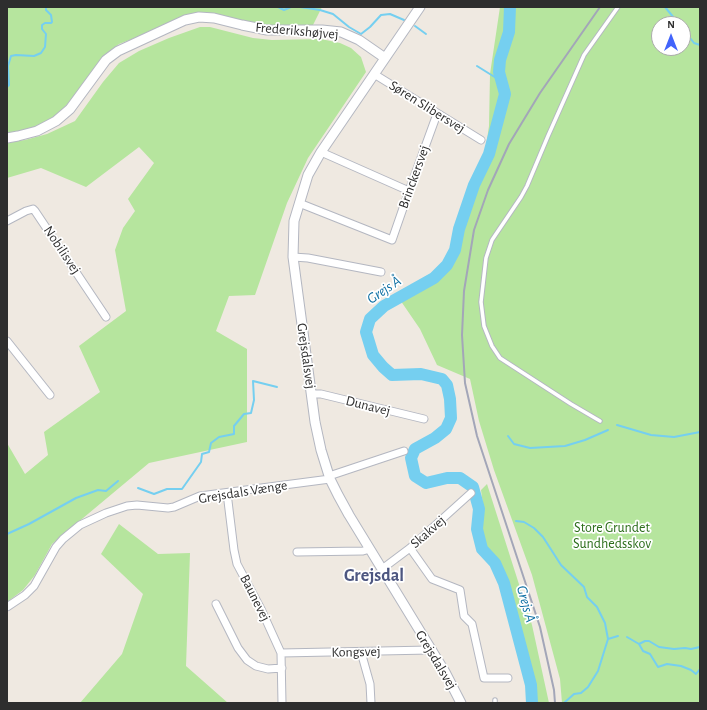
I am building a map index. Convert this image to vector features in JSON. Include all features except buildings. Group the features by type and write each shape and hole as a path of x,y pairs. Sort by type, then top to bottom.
{"street":[{"name":"Grejsdalsvej","path":"420,7 321,152 308,175 294,221 293,257 311,394 321,450 330,477 338,495 430,650 445,672 461,703"},
{"name":"Frederikshøjvej","path":"7,138 37,131 56,122 70,108 106,60 118,51 185,20 199,17 214,18 267,30 322,30 341,32 359,40 385,58"},
{"name":"Søren Slibersvej","path":"374,74 481,140"},
{"name":"Brinckersvej","path":"299,203 392,240 437,114"},
{"path":"321,152 409,190"},
{"name":"Nobilisvej","path":"7,221 33,209 106,317"},
{"path":"293,257 308,258 381,272"},
{"path":"7,341 50,395"},
{"name":"Dunavej","path":"311,394 321,394 424,419"},
{"name":"Grejsdals Vænge","path":"7,607 26,595 37,580 56,547 63,539 80,525 106,513 127,506 168,508 200,496 330,477 404,451"},
{"name":"Baunevej","path":"228,493 234,550 237,564 261,609 281,653 282,703"},
{"name":"Skakvej","path":"382,569 410,548 471,493"},
{"path":"410,548 432,579 460,590 464,616 472,624 484,678 508,678"},
{"path":"297,552 363,551 370,549"},
{"path":"216,604 238,648 247,660 256,666 268,669 282,668"},
{"name":"Kongsvej","path":"281,653 430,650"},
{"path":"360,652 370,684 371,703"}],"lane":[{"path":"600,421 570,404 500,358 492,346 484,326 482,302 486,258 492,240 524,191 584,55 618,7"}],"green space":[{"path":"7,7 322,7 313,25 290,26 252,24 201,13 119,44 108,53 76,95 57,115 46,123 36,127 7,135"},
{"name":"Store Grundet Sundhedsskov","path":"500,7 700,7 700,703 562,703 560,679 532,575 494,470 479,421 470,379 437,365 420,329 396,294 440,268 450,255 456,228 485,153 489,126 490,74"},
{"path":"200,27 210,27 253,38 272,40 321,39 340,43 351,48 361,57 366,72 308,158 287,203 255,295 229,296 216,331 247,349 247,442 149,463 52,544 35,575 23,590 7,602 7,443 25,474 48,455 44,432 100,392 79,346 126,311 115,250 123,228 135,211 128,199 154,163 139,147 86,187 41,168 7,178 7,142 25,140 47,134 75,121 103,82 119,63 139,51"},
{"path":"487,484 532,625 549,703 536,703 532,678 507,579 498,561 484,543 482,530 483,505 481,490"},
{"path":"119,524 158,554 190,553 186,666 228,703 80,703 122,654 143,594 101,554"}],"waterway":[{"path":"7,87 9,85 8,66 11,56 34,56 41,53 45,47 46,34 42,29 42,25 52,22 51,15 46,10 46,7"},
{"path":"278,7 284,10 291,7"},
{"path":"300,7 320,10 333,14 349,27 361,34 381,15 390,14 404,20"},
{"name":"Grejs Å","path":"510,7 509,32 500,60 499,72 505,94 489,154 474,185 459,229 455,250 447,265 434,278 384,306 370,319 366,332 373,355 392,375 421,374 442,379 447,385 450,399 451,418 446,429 435,438 415,449 411,458 415,476 426,483 447,478 460,478 473,487 479,509 477,529 482,549 495,563 504,583 531,685 532,703"},
{"path":"665,7 672,16"},
{"path":"415,26 426,34"},
{"path":"691,39 694,43 700,45"},
{"path":"477,66 501,81"},
{"path":"138,488 154,494 167,489 182,489 201,462 202,454 209,452 211,443 219,437 234,434 234,426 244,414 251,413 254,400 253,381 277,387"},
{"path":"617,425 651,435 674,437 700,432"},
{"path":"508,436 514,444 530,448 565,446 585,440 608,430"},
{"path":"7,534 29,524 76,498 98,490 106,491 118,481"},
{"path":"516,521 524,522 534,528 543,537 561,565 584,587 587,597 597,607 605,623 608,639"},
{"path":"564,703 574,694 581,693 588,687 598,671 608,639 618,636"},
{"path":"627,637 639,644 643,651 650,654 658,667 667,664 681,666 696,674 700,669"},
{"path":"639,644 649,641 659,647 674,649 691,649 700,647"}],"railway":[{"path":"555,703 554,690 540,627 477,436 465,383 462,335 464,291 474,230 488,190 509,144 540,93 600,7"}],"district":[{"name":"Grejsdal","path":"374,576"}]}
